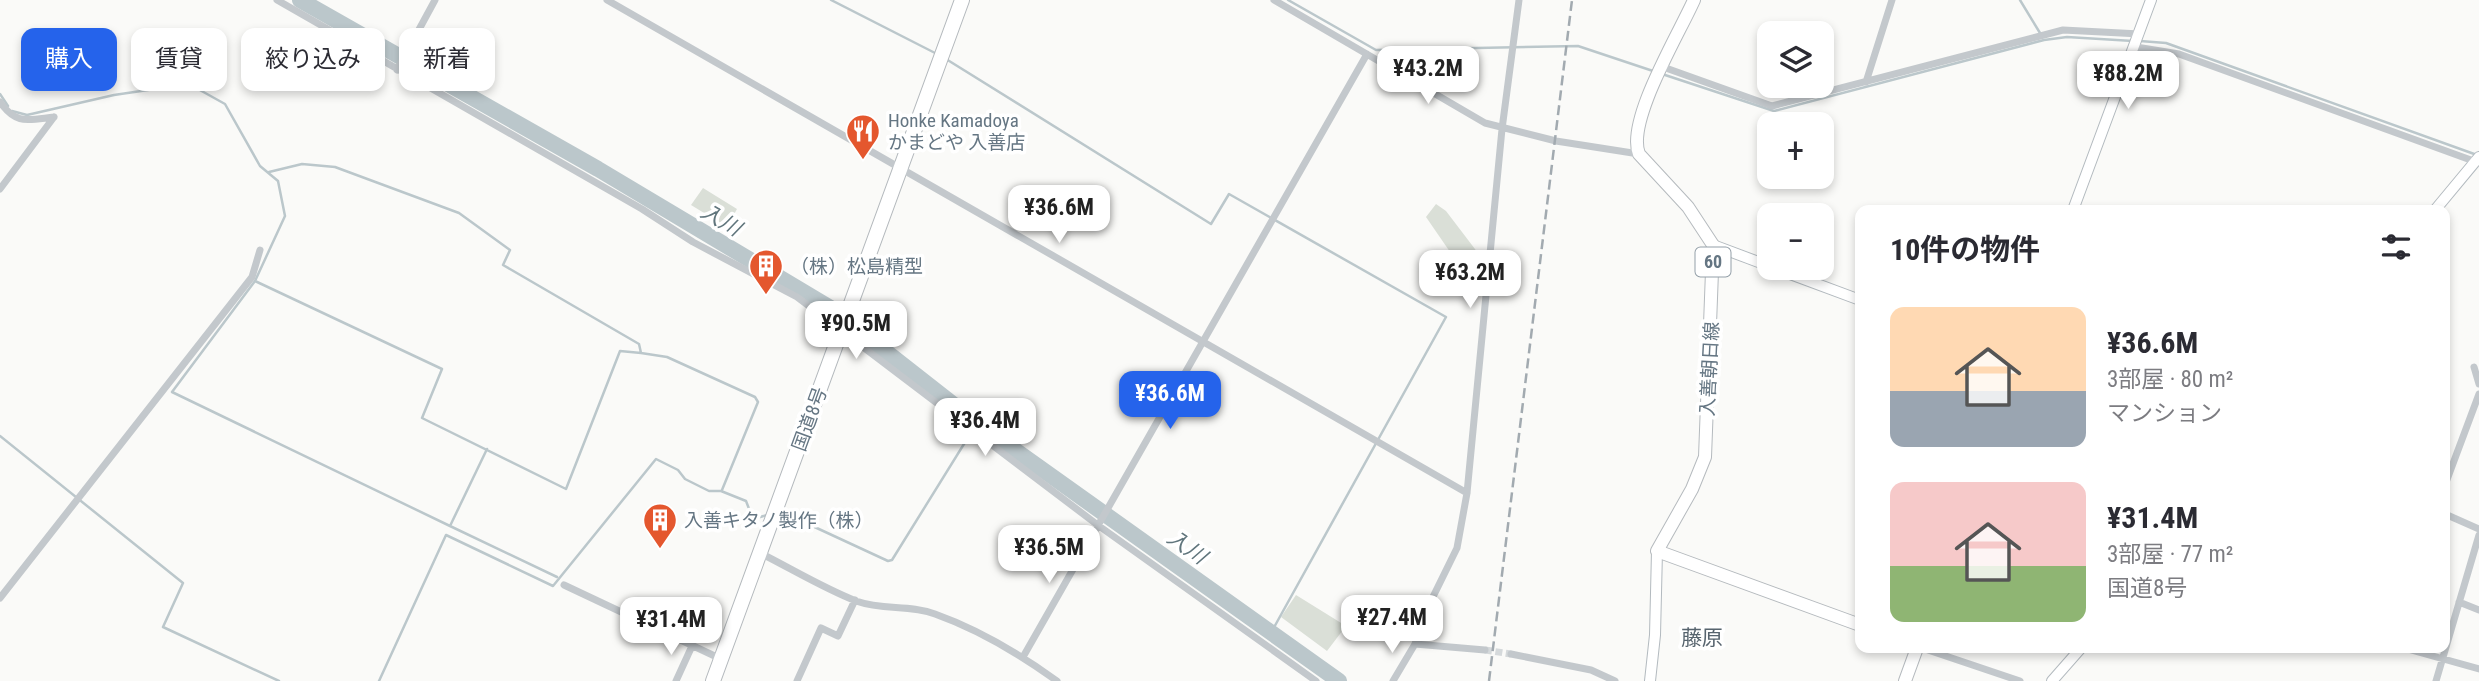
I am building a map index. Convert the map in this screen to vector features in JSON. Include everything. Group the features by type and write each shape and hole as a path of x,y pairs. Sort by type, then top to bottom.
{"highway":[{"name":"国道8号","path":"713,681 962,0"}],"main road":[{"path":"1639,154 1636,145 1639,123 1694,0"},
{"name":"60","path":"1639,154 1688,207 1713,245"},
{"name":"入善朝日線","path":"1657,551 1692,488 1704,457 1713,245"},
{"path":"1657,551 1855,623"},
{"path":"1905,681 1917,653"}],"street":[{"path":"277,0 642,209 693,242 797,298 1099,526 1315,681"},
{"path":"398,68 435,0"},
{"path":"607,0 1204,345 1467,493"},
{"path":"1274,0 1485,123 1502,130 1639,154"},
{"path":"1393,681 1415,644 1428,607 1457,548 1467,493 1502,130 1519,0"},
{"path":"1866,82 1892,0"},
{"path":"2075,205 2136,47 2151,0"},
{"path":"1663,67 1772,106 2063,30 2140,34"},
{"path":"2136,47 2179,54 2478,161 2439,205"},
{"path":"1023,657 1204,345 1367,54"},
{"path":"0,102 11,117 26,121 54,117 0,189"},
{"path":"1713,245 1757,262"},
{"path":"0,598 252,277 260,250"},
{"path":"1806,280 1855,298"},
{"path":"2474,367 2479,384"},
{"path":"2450,472 2479,394"},
{"path":"2450,517 2479,532 2450,634"},
{"path":"1650,681 1655,635 1657,551"},
{"path":"760,554 855,600 885,610 905,607 935,614 1023,657 1055,680"},
{"path":"564,585 721,659"},
{"path":"797,681 821,628 838,636 855,600"},
{"path":"2459,602 2479,610"},
{"path":"1415,644 1485,650"},
{"path":"676,681 692,646"},
{"path":"1934,653 2020,681"},
{"path":"2052,681 2077,653"},
{"path":"2422,653 2479,669"},
{"path":"2436,681 2445,653"},
{"path":"1511,654 1591,670 1615,681"}],"shaded area":[{"path":"703,188 737,209 727,227 691,205"},
{"path":"1436,204 1446,211 1478,253 1459,265 1426,217"},
{"path":"1296,595 1346,626 1327,651 1281,617"}],"waterway":[{"name":"入川","path":"300,0 598,169 829,307 977,423 1339,681"},
{"path":"831,0 937,54"},
{"path":"1288,0 1376,50 1578,46 1656,72"},
{"path":"2020,0 2040,33"},
{"path":"1662,74 1774,111 2044,40 2067,37 2133,41"},
{"path":"2140,41 2166,43 2477,155"},
{"path":"946,59 1211,224 1229,194 1446,317 1272,631"},
{"path":"12,111 27,115 114,95 175,86 198,89 225,104 260,166 278,181 285,216 255,281 172,392 450,526"},
{"path":"0,94 8,106"},
{"path":"269,172 302,164 335,167 459,213 510,250 503,265 639,344 641,353 667,357 755,397 758,402 722,490"},
{"path":"255,281 442,369 422,418 566,489 620,351 641,353"},
{"path":"780,511 888,561 892,560 977,423"},
{"path":"0,436 183,583 163,627 279,681"},
{"path":"487,449 450,526 557,577"},
{"path":"379,681 446,535 553,586 656,459 678,470 685,479 709,491 721,491 746,501 753,519 767,515"}],"tunnel":[{"path":"1485,650 1511,654"}],"railway":[{"path":"1489,681 1572,0"}],"place":[{"name":"Honke Kamadoya かまどや 入善店","path":"863,161"},
{"name":"（株）松島精型","path":"766,296"},
{"name":"入善キタノ製作（株）","path":"660,550"}],"district":[{"name":"藤原","path":"1702,638"}]}
